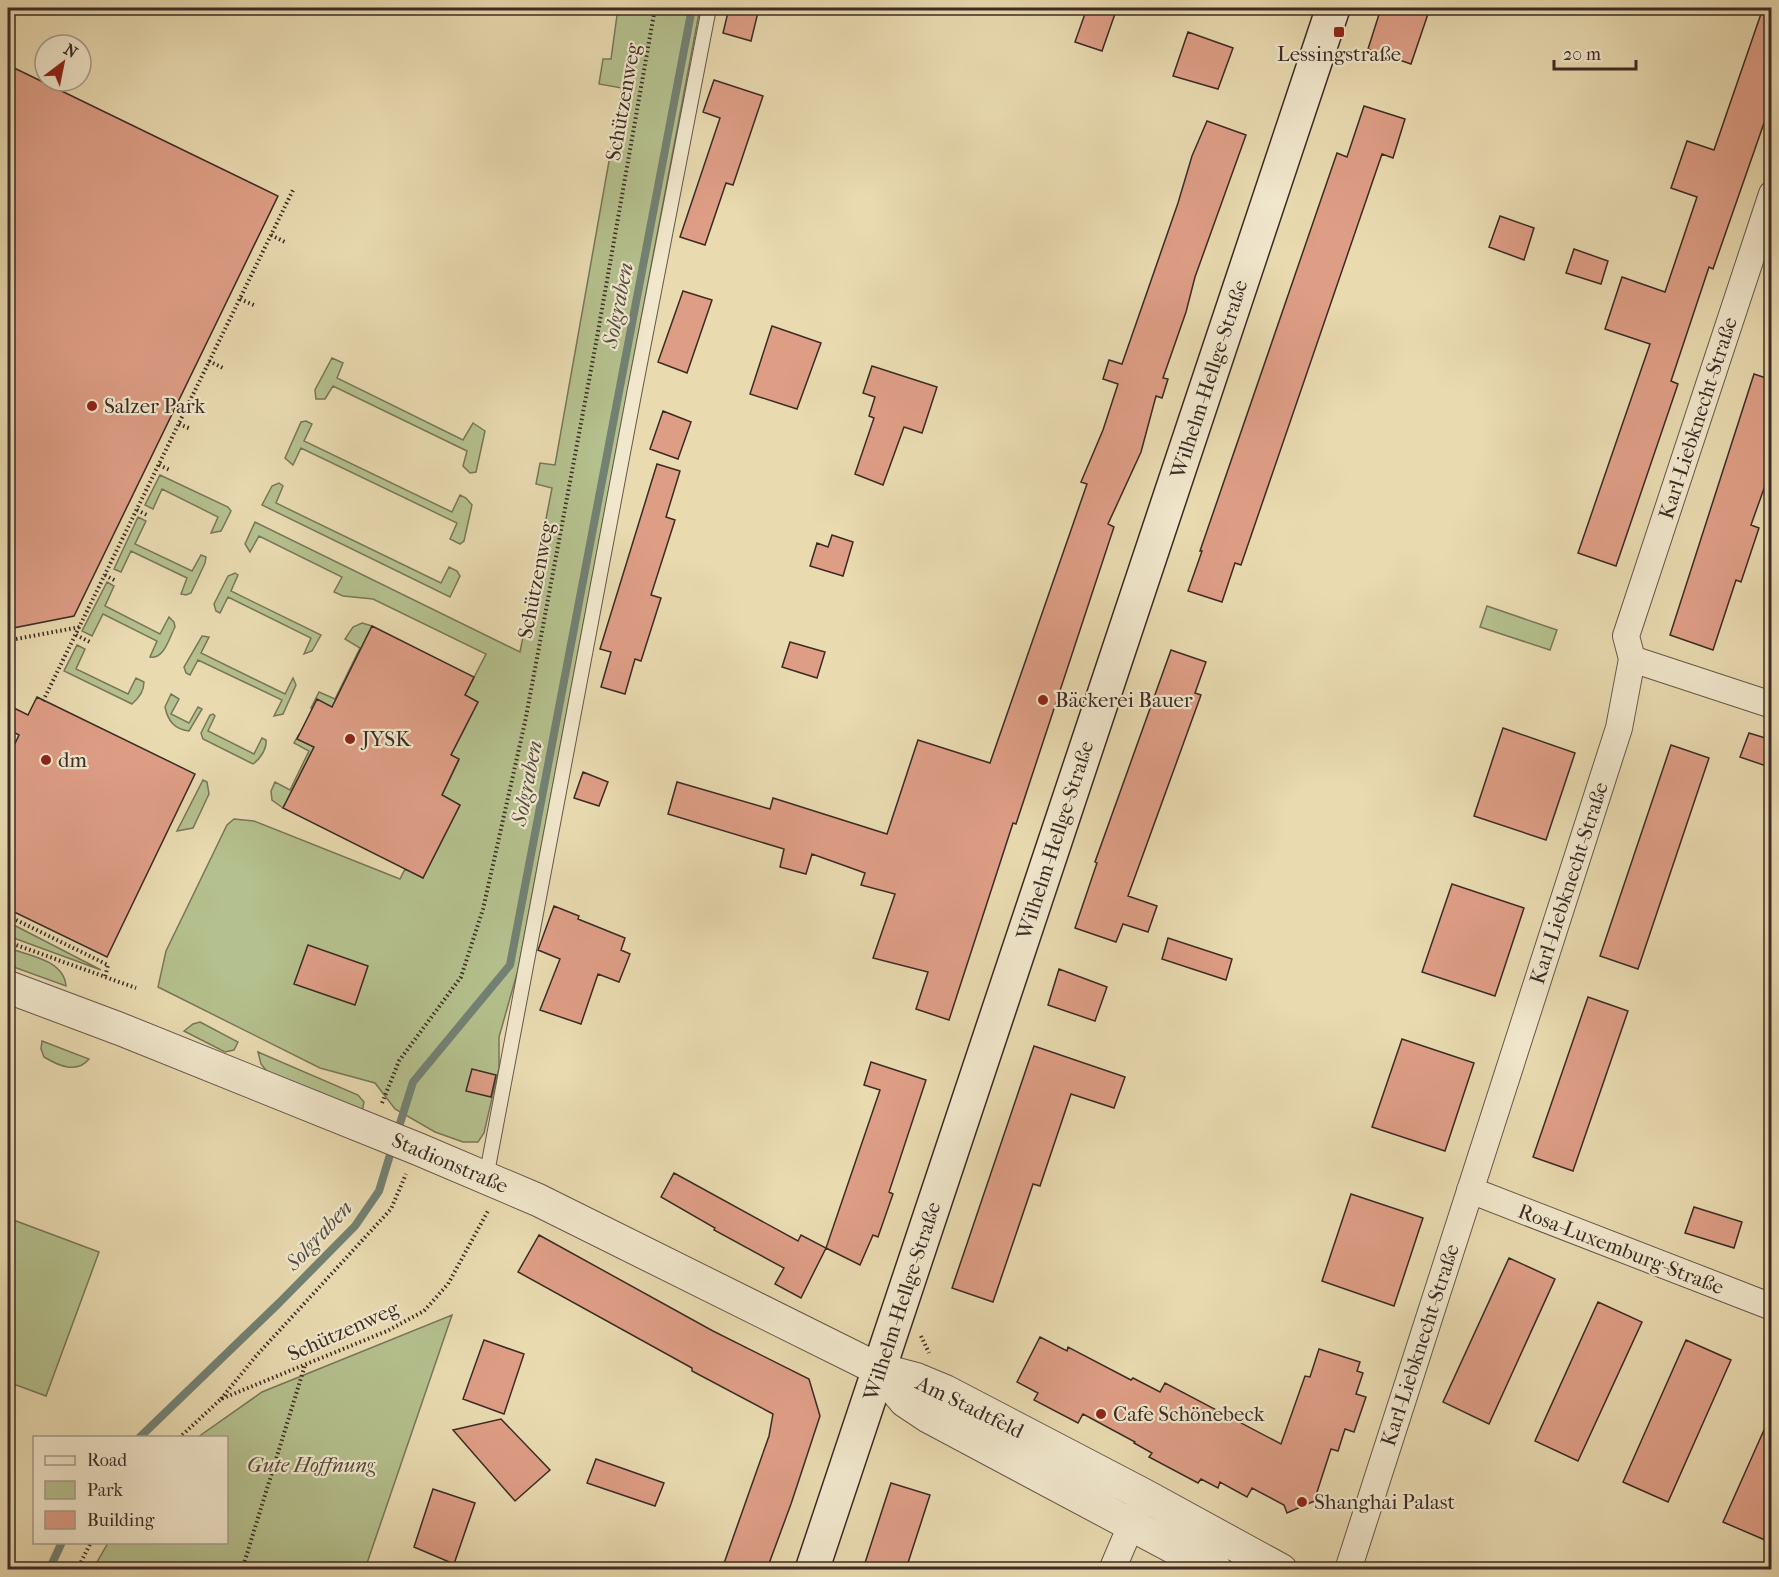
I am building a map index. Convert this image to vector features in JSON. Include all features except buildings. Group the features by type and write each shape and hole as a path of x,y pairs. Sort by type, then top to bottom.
{"main road":[{"name":"Wilhelm-Hellge-Straße","path":"812,1569 1333,8"}],"street":[{"name":"Karl-Liebknecht-Straße","path":"1348,1569 1619,728 1632,659 1626,636 1772,194"},
{"path":"1632,659 1772,705"},
{"name":"Stadionstraße","path":"8,987 120,1029 538,1200 878,1369"},
{"name":"Rosa-Luxemburg-Straße","path":"1470,1190 1772,1307"},
{"name":"Am Stadtfeld","path":"878,1369 916,1379 945,1391 1281,1569"},
{"name":"Am Stadtfeld","path":"878,1369 905,1401 929,1417 1216,1569"},
{"path":"1112,1569 1144,1495"}],"lane":[{"path":"494,1181 634,389 709,8"}],"path":[{"name":"Schützenweg","path":"180,1436 221,1399 256,1356 391,1209 398,1141 385,1095 399,1061 461,977 483,909 525,722 596,343 655,8"},
{"path":"43,701 294,188"},
{"path":"271,235 285,242"},
{"path":"240,299 256,306"},
{"path":"209,362 223,368"},
{"path":"179,424 191,429"},
{"path":"159,465 170,471"},
{"path":"136,510 149,516"},
{"path":"105,575 116,581"},
{"path":"16,639 80,627"},
{"path":"76,635 90,642"},
{"path":"8,916 108,965 105,977"},
{"path":"8,942 135,988"},
{"name":"Schützenweg","path":"221,1399 387,1331 424,1311 448,1284 494,1181"},
{"path":"242,1569 306,1364"},
{"path":"77,1569 90,1544"}],"green space":[{"path":"618,8 700,8 518,970 499,1037 499,1068 484,1133 478,1142 463,1142 435,1132 395,1109 375,1083 320,1068 158,987 166,951 227,825 234,819 254,821 400,879 405,869 423,878 460,805 442,795 459,760 451,755 478,702 465,695 486,654 373,599 343,596 334,592 342,577 259,536 250,552 245,544 255,522 520,652 552,488 536,484 540,463 555,465 622,88 599,84 603,59 611,59"},
{"path":"332,358 343,363 337,378 463,440 473,423 485,431 476,472 470,473 463,466 467,451 333,386 325,399 316,399 315,390"},
{"path":"306,421 312,424 304,441 452,512 460,495 466,498 472,505 464,541 460,544 450,539 457,523 301,448 293,465 285,458 301,422"},
{"path":"160,475 228,507 231,511 221,531 211,533 218,517 162,489 153,509 145,505"},
{"path":"279,483 283,486 276,503 441,583 449,567 457,571 460,576 450,597 262,505 272,486"},
{"path":"138,517 146,521 135,544 192,571 201,555 206,557 191,593 181,594 187,578 131,551 121,572 114,569"},
{"path":"235,573 238,575 231,591 321,635 312,651 304,654 311,638 228,597 220,613 216,611 214,604 228,576"},
{"path":"107,582 114,586 105,606 160,634 169,617 174,622 175,627 159,655 150,657 157,641 103,614 92,636 82,631"},
{"path":"1487,606 1557,630 1550,650 1480,627"},
{"path":"362,623 372,626 332,707 311,708 319,692 335,699 360,648 345,639 353,627"},
{"path":"202,636 209,637 201,653 285,694 293,678 296,685 283,714 274,716 282,700 198,660 190,675 186,673 184,667"},
{"path":"77,645 85,649 76,669 128,694 136,678 144,682 137,699 132,704 64,671"},
{"path":"171,694 179,699 171,714 189,723 198,707 202,709 189,731 172,724 168,716 165,707"},
{"path":"210,715 215,716 208,731 254,754 262,738 266,740 264,750 256,762 253,764 203,739 201,733"},
{"path":"299,734 297,739 314,747 283,808 272,800 271,791 275,782 290,790 309,751 294,743"},
{"path":"203,780 207,782 209,794 193,828 177,831"},
{"path":"8,922 101,970 8,936"},
{"path":"8,948 52,964 64,977 66,986 8,965"},
{"path":"200,1022 238,1042 234,1050 225,1052 184,1031"},
{"path":"42,1041 89,1059 79,1066 62,1066 44,1057 41,1049"},
{"path":"258,1052 358,1095 364,1102 362,1112 268,1073 261,1064"},
{"path":"8,1218 99,1252 46,1396 8,1382"},
{"name":"Gute Hoffnung","path":"452,1315 365,1569 93,1569 107,1544 228,1544 228,1436 199,1436 262,1392"}],"waterway":[{"name":"Solgraben","path":"397,1133 413,1082 510,965 692,8"},
{"name":"Solgraben","path":"141,1436 355,1226 379,1191 393,1145"},
{"name":"Solgraben","path":"49,1570 61,1544"}],"place":[{"name":"Lessingstraße","path":"1339,32"},
{"name":"Salzer Park","path":"92,406"},
{"name":"Bäckerei Bauer","path":"1043,700"},
{"name":"JYSK","path":"350,739"},
{"name":"dm","path":"46,760"},
{"name":"Cafe Schönebeck","path":"1101,1414"},
{"name":"Shanghai Palast","path":"1302,1502"}]}
